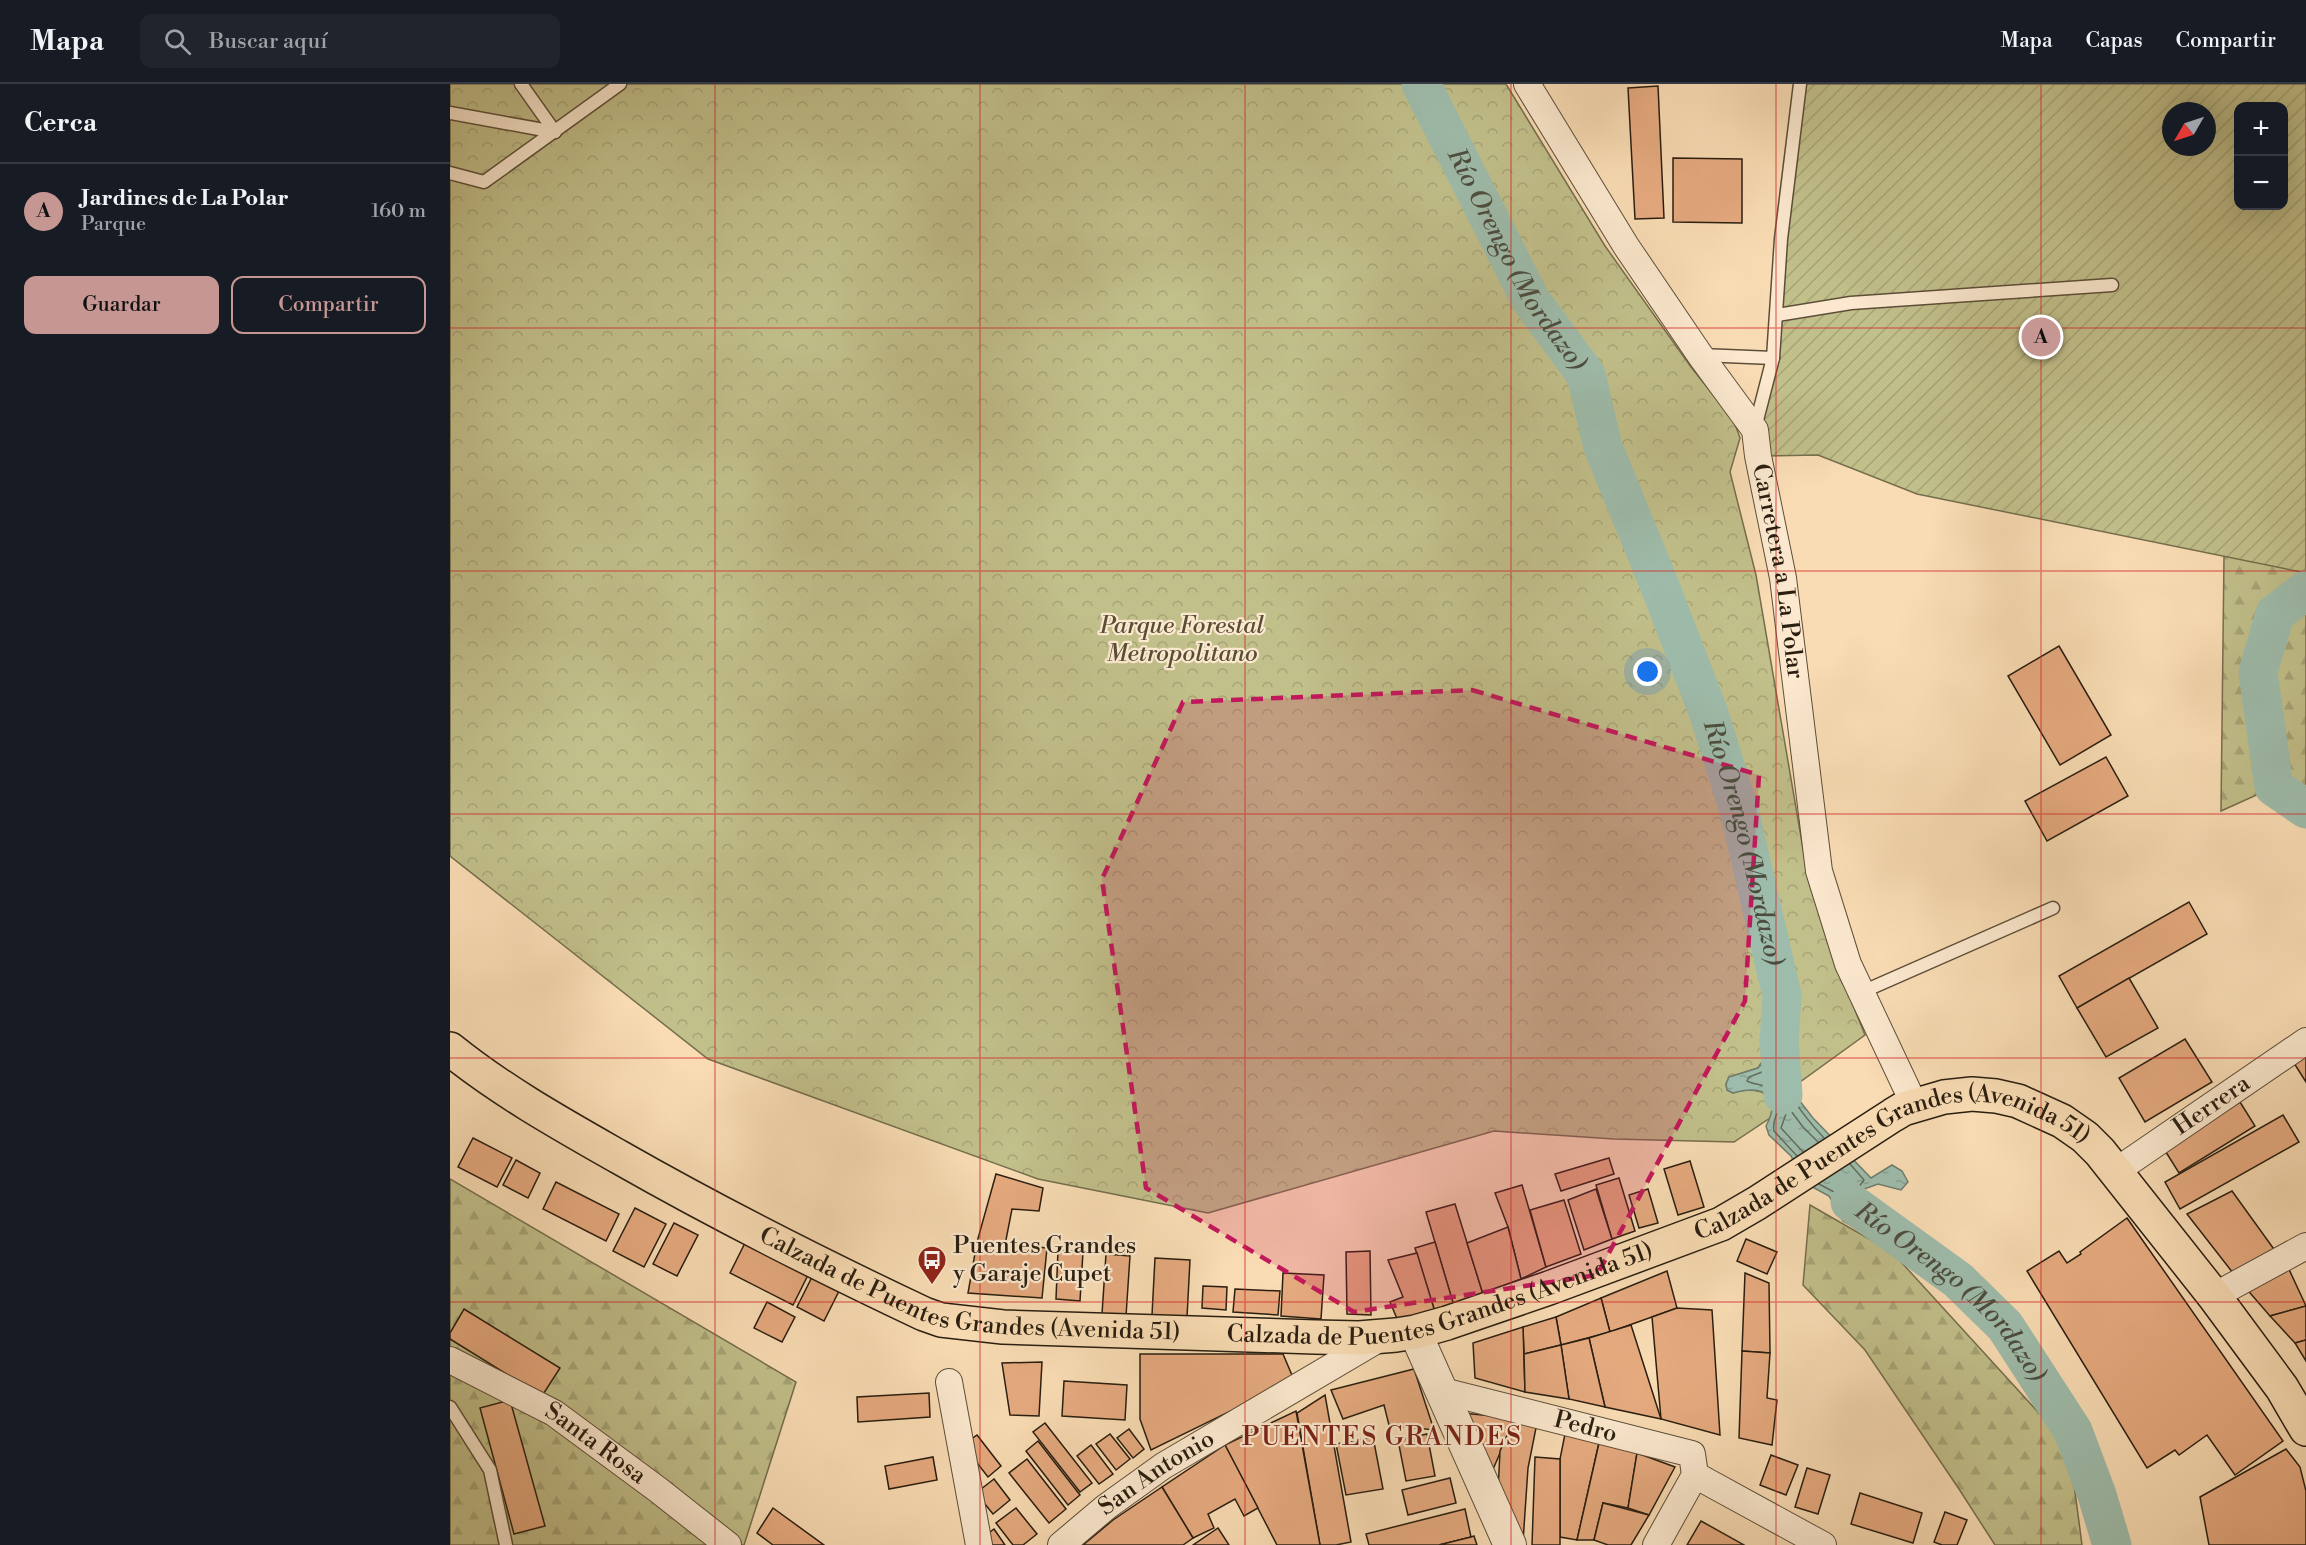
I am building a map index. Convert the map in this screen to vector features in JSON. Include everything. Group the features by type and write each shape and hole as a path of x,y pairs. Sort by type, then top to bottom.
{"main road":[{"name":"Calzada de Puentes Grandes (Avenida 51)","path":"450,1049 473,1068 539,1112 658,1180 790,1250 941,1320 1014,1328 1315,1337 1382,1336 1416,1332 1549,1288 1721,1224 1904,1111 1944,1097 1972,1094 1996,1096 2018,1101 2062,1121 2085,1137 2116,1171 2214,1296 2282,1388 2306,1429"}],"street":[{"name":"Carretera a La Polar","path":"1527,84 1626,246 1700,355 1755,430 1758,456 1783,578 1819,872 1848,964 1862,992 1904,1111"},
{"name":"Herrera","path":"2116,1171 2306,1041"},
{"path":"2214,1296 2306,1246"},
{"path":"1416,1332 1510,1545"},
{"name":"San Antonio","path":"1061,1545 1106,1507 1163,1466 1382,1336"},
{"name":"Santa Rosa","path":"450,1360 554,1413 728,1545"},
{"path":"949,1382 979,1545"},
{"name":"Pedro","path":"1443,1391 1694,1464 1823,1545"},
{"path":"1656,1545 1694,1464"}],"lane":[{"path":"521,84 555,132"},
{"path":"450,173 484,182 620,84"},
{"path":"1755,430 1773,358 1781,239 1800,84"},
{"path":"450,113 555,132"},
{"path":"1777,315 1851,303 2112,285"},
{"path":"1700,355 1773,358"},
{"path":"1862,992 2053,908"},
{"path":"450,1407 490,1470 506,1545"}],"highlighted area":[{"path":"1472,690 1759,775 1745,1001 1597,1275 1354,1312 1146,1188 1102,879 1183,702"}],"green space":[{"name":"Parque Forestal Metropolitano","path":"450,84 1506,84 1605,246 1691,367 1734,421 1740,438 1730,472 1756,575 1807,872 1838,968 1865,1035 1793,1087 1787,1072 1768,1053 1758,1068 1729,1077 1726,1084 1727,1090 1733,1093 1748,1089 1762,1092 1772,1100 1773,1108 1770,1118 1734,1142 1614,1139 1494,1131 1208,1213 1038,1179 708,1059 450,856"},
{"path":"1804,84 2306,84 2306,573 1917,494 1818,455 1758,456 1756,443"},
{"path":"2224,556 2306,568 2306,794 2274,787 2221,811"},
{"path":"450,1179 796,1382 744,1545 450,1545"},
{"path":"1810,1205 1892,1252 2069,1446 2082,1545 1995,1545 1865,1350 1803,1285"}],"water":[{"path":"2274,787 2306,794 2306,826"},
{"path":"1779,1041 1787,1072 1799,1100 1813,1118 1871,1178 1892,1165 1902,1171 1908,1182 1901,1190 1878,1184 1864,1189 1863,1194 1872,1199 1878,1211 1897,1221 1884,1244 1843,1221 1829,1196 1805,1183 1791,1156 1769,1135 1766,1126 1772,1106 1767,1094 1753,1090 1733,1093 1727,1090 1726,1084 1729,1077 1758,1068"}],"building":[{"path":"1658,86 1664,218 1635,219 1628,88"},
{"path":"1673,158 1742,159 1742,223 1673,222"},
{"path":"2059,646 2111,735 2060,765 2008,676"},
{"path":"2106,757 2128,796 2047,841 2025,801"},
{"path":"2189,902 2207,934 2077,1008 2059,976"},
{"path":"2129,978 2158,1028 2106,1057 2077,1008"},
{"path":"2185,1039 2212,1082 2145,1122 2119,1078"},
{"path":"2306,1051 2306,1082 2292,1060"},
{"path":"2240,1102 2255,1126 2179,1173 2164,1149"},
{"path":"2283,1115 2299,1142 2180,1209 2165,1182"},
{"path":"473,1138 512,1158 497,1187 458,1167"},
{"path":"1609,1158 1614,1174 1561,1191 1555,1174"},
{"path":"516,1160 540,1173 528,1198 503,1185"},
{"path":"1690,1161 1704,1207 1678,1215 1664,1169"},
{"path":"996,1174 1043,1188 1039,1211 1012,1209 1005,1245 977,1242"},
{"path":"1619,1178 1635,1231 1612,1239 1596,1185"},
{"path":"556,1182 619,1214 606,1241 543,1209"},
{"path":"1522,1185 1546,1267 1521,1279 1508,1227 1495,1193"},
{"path":"1596,1189 1612,1239 1584,1250 1568,1200"},
{"path":"1648,1189 1658,1223 1639,1228 1629,1195"},
{"path":"2232,1191 2276,1252 2233,1273 2187,1214"},
{"path":"1564,1200 1581,1254 1546,1267 1530,1210"},
{"path":"1455,1204 1483,1294 1454,1306 1426,1212"},
{"path":"635,1208 666,1224 644,1267 613,1251"},
{"path":"2127,1218 2283,1441 2235,1475 2207,1435 2179,1455 2175,1450 2147,1468 2027,1271 2059,1251 2067,1263"},
{"path":"674,1223 698,1235 677,1276 653,1264"},
{"path":"1508,1227 1521,1279 1483,1294 1467,1243"},
{"path":"1746,1239 1777,1252 1767,1274 1737,1261"},
{"path":"977,1242 1047,1248 1042,1298 968,1293"},
{"path":"1435,1242 1454,1306 1435,1312 1415,1248"},
{"path":"745,1243 808,1275 793,1305 730,1273"},
{"path":"1058,1250 1083,1252 1080,1301 1056,1299"},
{"path":"1370,1251 1371,1315 1347,1314 1346,1252"},
{"path":"1417,1253 1435,1312 1398,1321 1390,1302 1403,1297 1388,1260"},
{"path":"1106,1254 1130,1256 1126,1316 1102,1314"},
{"path":"1155,1258 1190,1260 1187,1317 1152,1315"},
{"path":"2287,1265 2306,1306 2270,1316 2244,1286"},
{"path":"1667,1271 1677,1308 1610,1332 1601,1298"},
{"path":"1283,1273 1324,1275 1321,1319 1281,1316"},
{"path":"1745,1273 1769,1283 1770,1353 1742,1351"},
{"path":"812,1277 839,1291 824,1321 797,1307"},
{"path":"1203,1286 1227,1287 1226,1310 1202,1308"},
{"path":"1235,1289 1280,1291 1278,1315 1233,1312"},
{"path":"1601,1298 1610,1332 1561,1345 1556,1317"},
{"path":"767,1302 795,1317 782,1342 754,1328"},
{"path":"2306,1306 2306,1340 2295,1343 2270,1316"},
{"path":"1677,1308 1712,1310 1720,1435 1661,1419 1652,1317"},
{"path":"464,1309 560,1368 542,1396 450,1339 450,1333"},
{"path":"1556,1317 1561,1345 1524,1354 1523,1327"},
{"path":"1631,1325 1661,1419 1605,1407 1589,1338"},
{"path":"1523,1327 1525,1392 1475,1378 1473,1343"},
{"path":"1589,1338 1605,1407 1569,1399 1561,1345"},
{"path":"2306,1340 2306,1361 2295,1343"},
{"path":"1561,1345 1569,1399 1525,1392 1524,1354"},
{"path":"1742,1351 1770,1353 1767,1398 1777,1400 1772,1445 1739,1438"},
{"path":"1140,1354 1283,1354 1294,1380 1151,1450 1140,1419"},
{"path":"1042,1362 1039,1416 1010,1415 1002,1363"},
{"path":"1414,1369 1434,1430 1389,1425 1384,1405 1343,1419 1331,1390"},
{"path":"1064,1381 1127,1385 1125,1420 1062,1416"},
{"path":"929,1393 930,1417 858,1422 857,1397"},
{"path":"1325,1395 1351,1542 1336,1545 1320,1545 1297,1413"},
{"path":"510,1400 545,1526 514,1534 480,1408"},
{"path":"1296,1411 1320,1545 1277,1545 1225,1445"},
{"path":"1461,1413 1515,1418 1491,1474"},
{"path":"1515,1418 1536,1428 1528,1468 1523,1542 1498,1492 1500,1451"},
{"path":"1045,1423 1092,1483 1080,1492 1033,1432"},
{"path":"1129,1429 1144,1449 1133,1458 1117,1438"},
{"path":"1110,1434 1130,1459 1116,1470 1096,1444"},
{"path":"1427,1434 1435,1476 1406,1481 1398,1440"},
{"path":"1565,1434 1599,1443 1577,1540 1560,1537 1560,1459"},
{"path":"977,1435 1001,1466 988,1477 963,1445"},
{"path":"1373,1437 1383,1489 1346,1495 1336,1444"},
{"path":"1038,1441 1080,1495 1068,1505 1026,1451"},
{"path":"1599,1443 1637,1453 1628,1508 1603,1503 1594,1540 1577,1540"},
{"path":"1091,1445 1113,1474 1099,1484 1077,1456"},
{"path":"1225,1445 1258,1508 1244,1516 1235,1499 1208,1514 1214,1528 1193,1538 1162,1487"},
{"path":"2286,1449 2300,1467 2306,1491 2306,1545 2209,1545 2200,1497"},
{"path":"1637,1453 1675,1467 1649,1515 1628,1508"},
{"path":"1771,1455 1798,1465 1786,1495 1760,1485"},
{"path":"933,1457 937,1480 889,1489 885,1466"},
{"path":"1535,1457 1560,1459 1560,1545 1532,1545"},
{"path":"1027,1459 1066,1509 1049,1523 1009,1473"},
{"path":"1807,1468 1830,1475 1818,1514 1795,1507"},
{"path":"1450,1478 1456,1503 1408,1515 1402,1490"},
{"path":"994,1479 1010,1500 993,1514 976,1493"},
{"path":"1162,1487 1193,1538 1183,1545 1083,1545 1113,1520"},
{"path":"1860,1493 1922,1513 1913,1543 1851,1524"},
{"path":"1603,1503 1649,1515 1631,1545 1608,1545 1594,1540"},
{"path":"773,1508 824,1545 773,1545 757,1533"},
{"path":"1016,1508 1037,1534 1023,1545 1013,1545 996,1523"},
{"path":"1465,1509 1471,1537 1439,1545 1369,1545 1366,1534"},
{"path":"1945,1512 1967,1520 1957,1545 1942,1545 1934,1542"},
{"path":"1701,1521 1744,1545 1687,1545"},
{"path":"1218,1528 1229,1545 1193,1545"},
{"path":"994,1529 1005,1545 984,1545 982,1538"},
{"path":"1474,1536 1477,1545 1439,1545 1471,1537"}],"waterway":[{"name":"Río Orengo (Mordazo)","path":"1421,84 1530,299 1586,375 1603,447 1709,714 1740,814 1782,996 1779,1041 1783,1095"},
{"path":"2306,590 2275,614 2258,672 2274,787 2306,809"},
{"name":"Río Orengo (Mordazo)","path":"1850,1202 1958,1280 2005,1326 2073,1431 2097,1495 2112,1545"}],"place":[{"name":"Jardines de La Polar","path":"2041,337"},
{"name":"Puentes Grandes y Garaje Cupet","path":"932,1286"}],"district":[{"name":"PUENTES GRANDES","path":"1382,1437"}]}
